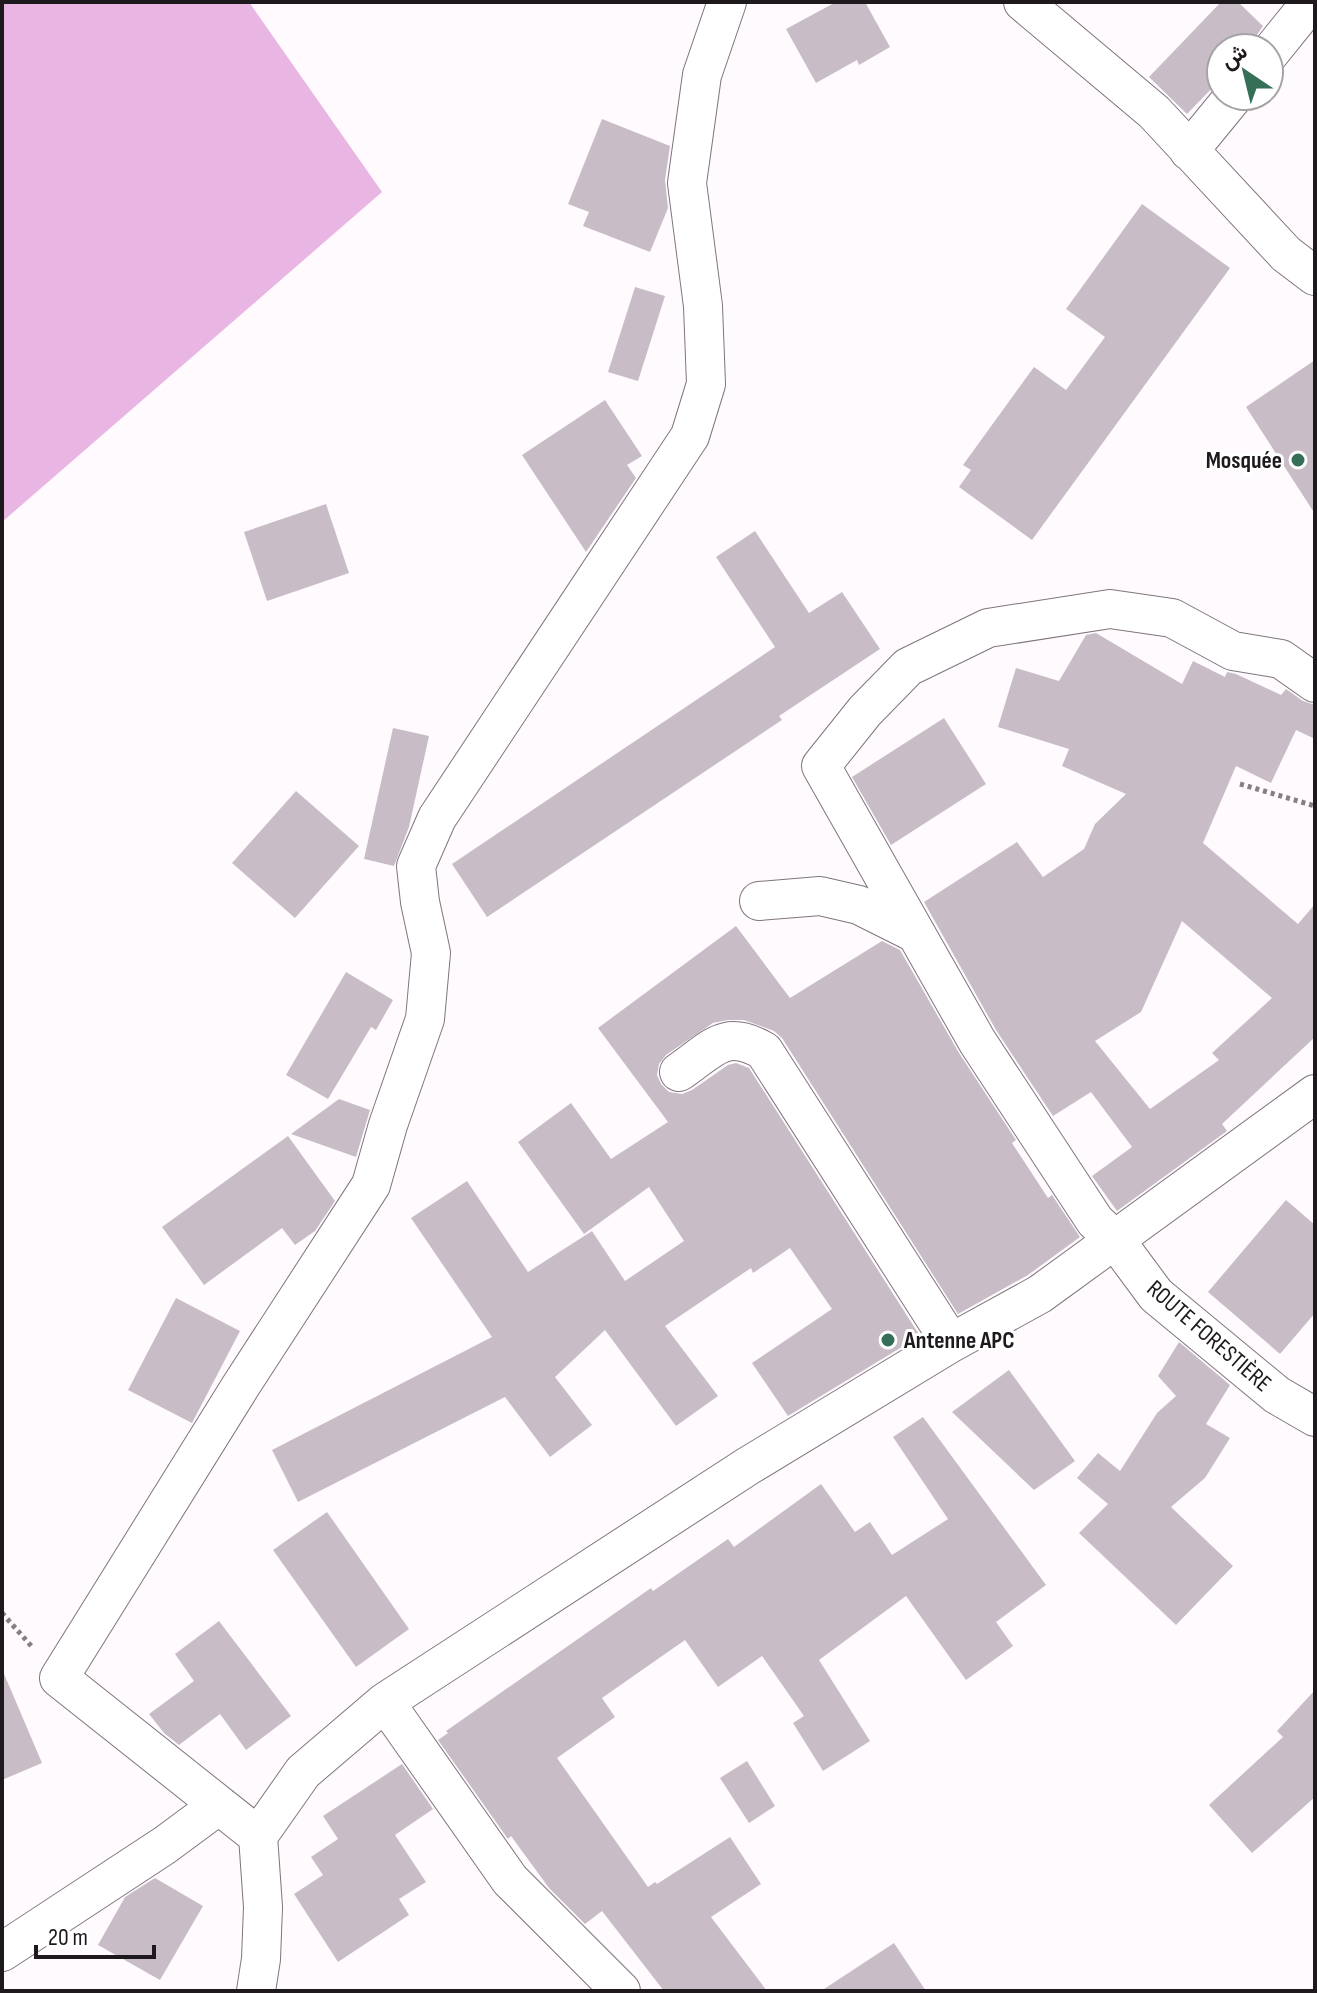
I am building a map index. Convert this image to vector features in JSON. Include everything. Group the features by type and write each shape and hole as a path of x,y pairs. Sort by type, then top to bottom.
{"street":[{"path":"258,1836 59,1678 240,1387 371,1185 425,1019 431,953 416,866 437,818 690,436 706,384 703,306 687,183 702,75 727,2"},
{"path":"1023,2 1154,112 1286,254 1315,276"},
{"path":"1285,34 1311,2"},
{"path":"1189,151 1221,112"},
{"name":"ROUTE FORESTIÈRE","path":"1315,683 1281,659 1233,651 1172,618 1110,609 988,628 908,667 865,711 821,766 977,1041 1095,1221 1116,1241 1156,1295 1277,1395 1315,1417"},
{"path":"759,901 820,896 859,905 915,933"},
{"path":"679,1072 729,1039 745,1040 764,1051 951,1343"},
{"path":"256,1991 263,1907 258,1836 303,1772 385,1702 748,1466 951,1343 1040,1294 1315,1094"},
{"path":"385,1702 510,1880 621,1991"},
{"path":"2,1952 165,1845 219,1805"}],"path":[{"path":"1240,784 1315,806"}],"shaded area":[{"path":"2,2 249,2 382,192 2,522"}],"building":[{"path":"836,2 865,2 890,47 859,65 857,60 816,83 786,29"},
{"path":"1221,2 1238,2 1263,26 1259,32 1205,32 1205,95 1187,114 1149,77"},
{"path":"602,119 670,146 665,180 668,208 650,252 583,226 589,212 568,204"},
{"path":"1142,204 1230,268 1032,540 959,487 971,470 963,465 1034,367 1066,390 1105,337 1066,309"},
{"path":"635,287 665,296 638,381 608,372"},
{"name":"Mosquée","path":"1315,360 1315,514 1246,407"},
{"path":"605,400 642,456 627,465 636,478 586,552 522,455"},
{"path":"326,504 349,573 267,601 244,532"},
{"path":"755,531 809,613 842,592 880,649 779,716 782,720 487,917 452,864 775,647 716,557"},
{"path":"1096,633 1182,684 1193,661 1225,677 1227,672 1236,674 1281,695 1286,689 1315,705 1315,739 1296,730 1271,783 1236,766 1203,843 1298,924 1315,904 1315,1037 1222,1124 1227,1131 1117,1211 1092,1176 1132,1147 1091,1092 1053,1116 996,1030 924,902 1017,842 1043,877 1084,849 1095,824 1126,794 1062,766 1069,749 998,727 1016,668 1059,681 1086,635","holes":["1182,921 1272,998 1212,1053 1219,1060 1150,1109 1095,1041 1141,1012"]},
{"path":"944,718 986,784 891,845 852,777"},
{"path":"393,728 429,736 409,827 394,866 364,859"},
{"path":"296,791 359,846 295,918 232,863"},
{"path":"736,926 790,998 882,941 900,950 959,1053 1016,1140 1012,1143 1048,1198 1052,1195 1080,1237 1028,1275 958,1314 782,1038 774,1031 744,1020 713,1023 666,1055 659,1064 657,1075 661,1084 669,1092 682,1094 728,1065 736,1063 749,1068 920,1336 788,1416 752,1363 832,1309 790,1248 753,1273 751,1268 665,1326 718,1396 676,1426 605,1330 555,1377 592,1425 550,1457 505,1397 298,1502 272,1450 492,1337 411,1218 467,1181 528,1272 592,1231 625,1281 684,1241 649,1187 584,1234 518,1142 571,1103 611,1159 668,1122 598,1028"},
{"path":"346,972 393,1000 376,1030 371,1027 328,1099 286,1075"},
{"path":"339,1099 370,1110 356,1157 291,1134"},
{"path":"288,1136 335,1201 315,1231 295,1245 282,1228 204,1285 162,1227"},
{"path":"1286,1200 1315,1225 1315,1313 1280,1354 1208,1292"},
{"path":"176,1298 240,1331 192,1423 128,1390"},
{"path":"1179,1342 1230,1385 1206,1424 1230,1438 1205,1478 1171,1507 1233,1566 1176,1625 1079,1533 1108,1504 1077,1478 1098,1453 1120,1471 1157,1413 1176,1396 1158,1376"},
{"path":"1009,1370 1075,1461 1034,1490 952,1412"},
{"path":"923,1417 1046,1585 996,1622 1013,1646 966,1680 906,1596 819,1660 870,1741 823,1771 793,1723 804,1716 762,1656 718,1687 685,1640 602,1698 615,1717 557,1758 648,1887 730,1837 761,1884 711,1917 767,1991 664,1991 602,1911 585,1924 549,1888 511,1836 508,1839 438,1740 448,1733 446,1731 651,1588 653,1591 728,1539 734,1547 821,1484 855,1532 870,1522 892,1555 948,1519 893,1437"},
{"path":"327,1512 409,1629 356,1667 273,1550"},
{"path":"219,1621 291,1716 246,1750 220,1714 179,1745 164,1733 149,1714 194,1681 175,1654"},
{"path":"2,1669 42,1763 2,1780"},
{"path":"1315,1690 1315,1797 1252,1853 1209,1805 1283,1737 1277,1731"},
{"path":"747,1761 775,1806 749,1823 720,1778"},
{"path":"402,1764 433,1809 395,1835 426,1882 399,1899 409,1915 338,1962 294,1894 323,1875 311,1857 338,1839 323,1816"},
{"path":"155,1878 203,1906 160,1980 98,1945 125,1897"},
{"path":"894,1943 926,1991 821,1991"}],"place":[{"name":"Mosquée","path":"1298,460"},
{"name":"Antenne APC","path":"888,1340"}]}
